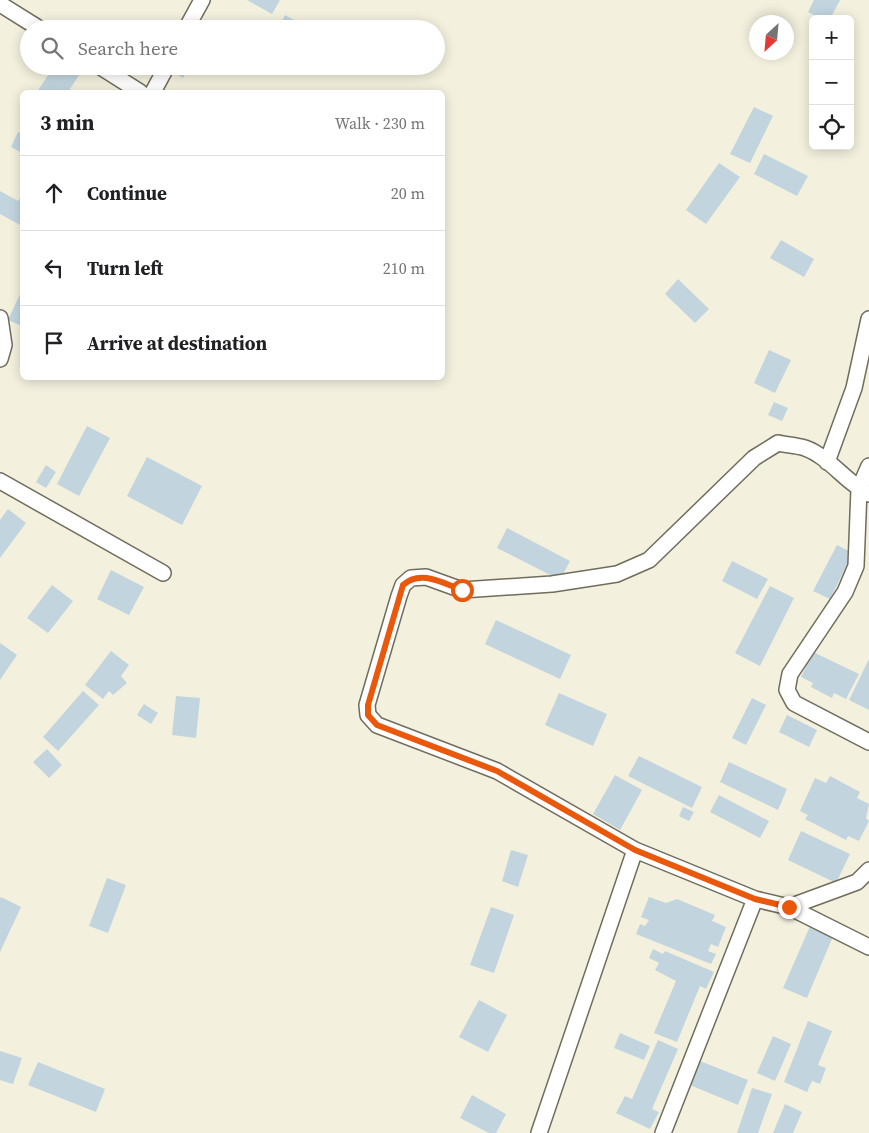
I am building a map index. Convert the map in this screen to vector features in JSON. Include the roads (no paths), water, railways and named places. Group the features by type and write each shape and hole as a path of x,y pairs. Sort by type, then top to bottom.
{"street":[{"path":"191,20 202,0"},
{"path":"0,4 26,20"},
{"path":"113,75 137,90"},
{"path":"154,90 162,75"},
{"path":"0,318 4,345 0,359"},
{"path":"827,462 854,388 869,319"},
{"path":"864,492 827,462 806,448 778,443 754,458 649,560 618,574 552,584 462,590 426,577 411,578 403,585 368,705 368,715 377,725 497,771 635,850 755,899 789,907 869,948"},
{"path":"869,466 864,492 856,566 845,592 790,674 787,690 794,703 869,742"},
{"path":"0,482 163,573"},
{"path":"540,1133 635,850"},
{"path":"789,907 857,882 869,870"},
{"path":"663,1133 755,899"}]}
